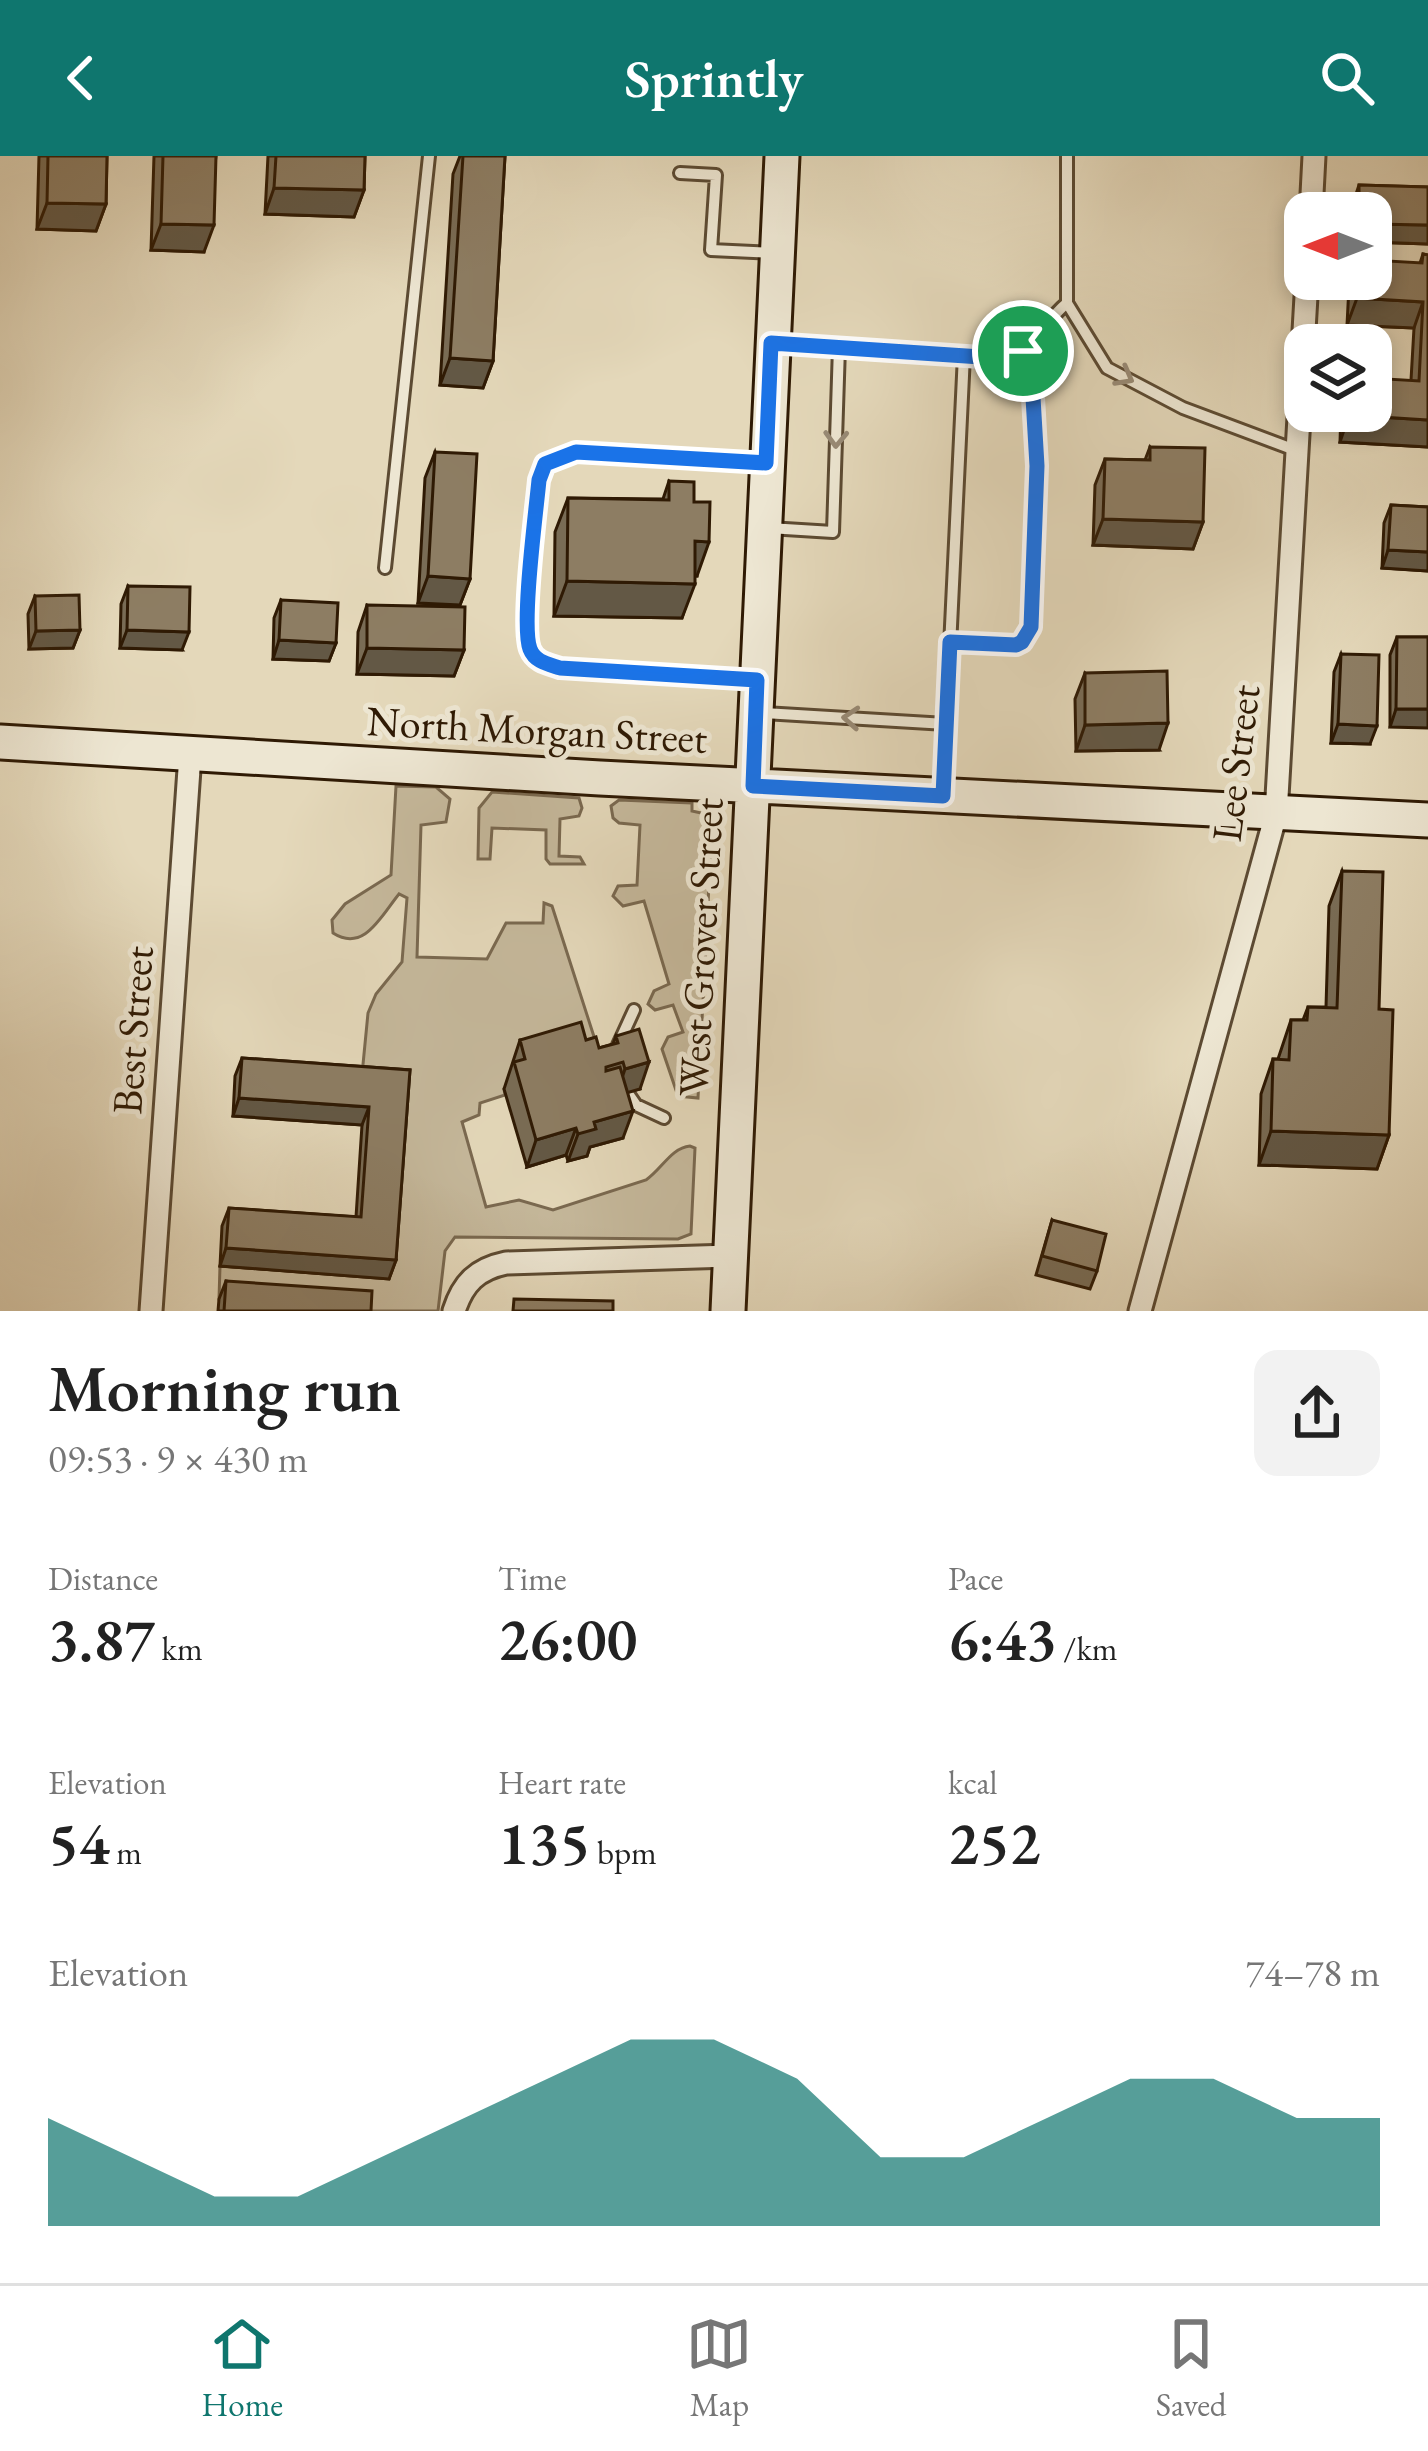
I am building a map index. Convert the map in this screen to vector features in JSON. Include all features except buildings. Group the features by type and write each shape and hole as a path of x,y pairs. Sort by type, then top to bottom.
{"street":[{"name":"West Grover Street","path":"728,1311 782,156"},
{"path":"1312,192 1314,156"},
{"name":"Lee Street","path":"1139,1311 1276,814 1306,300"},
{"name":"North Morgan Street","path":"0,742 1428,820"},
{"name":"Best Street","path":"151,1311 190,755"},
{"path":"454,1311 469,1281 488,1266 730,1256"}],"lane":[{"path":"385,568 430,156"},
{"path":"1067,156 1067,303 1107,368 1183,408 1297,451"},
{"path":"680,173 716,176 711,250 776,253"},
{"path":"771,343 1015,355 1030,346 1051,316 1067,303"},
{"path":"950,642 1016,645 1031,627 1037,466 1030,346"},
{"path":"763,527 832,532 839,347"},
{"path":"943,796 964,355"},
{"path":"766,463 576,452 545,464 539,480 527,626 530,650 539,662 560,668 946,724"},
{"path":"617,1060 618,1043 634,1010"},
{"path":"627,1093 636,1105 664,1118"}],"shaded area":[{"path":"396,786 436,787 450,799 446,822 421,825 417,957 487,959 506,923 543,923 544,903 552,906 597,1046 504,1089 505,1095 480,1103 479,1115 462,1122 486,1207 519,1200 553,1210 646,1180 672,1155 690,1146 695,1148 691,1234 678,1239 455,1237 445,1251 438,1311 365,1311 219,1299 220,1266 389,1278 361,1085 368,1013 376,994 402,962 407,898 399,894 371,929 354,938 333,933 332,920 345,904 391,875"},
{"path":"492,792 579,798 579,816 560,819 559,856 580,857 584,864 550,864 546,830 492,828 490,859 478,859 479,808"},
{"path":"619,800 692,803 692,811 706,814 712,826 698,1098 678,1096 662,1049 668,1037 683,1032 673,1005 655,1010 648,1004 654,991 669,984 644,901 623,906 613,896 618,886 637,885 640,825 613,818 611,806"}],"route":[{"path":"771,343 996,358 1023,351 1030,346 1035,396 1031,627 1016,645 950,642 943,796 753,786 757,680 560,668 539,662 530,650 527,626 539,480 545,464 556,457 576,452 766,463 771,343"}]}
